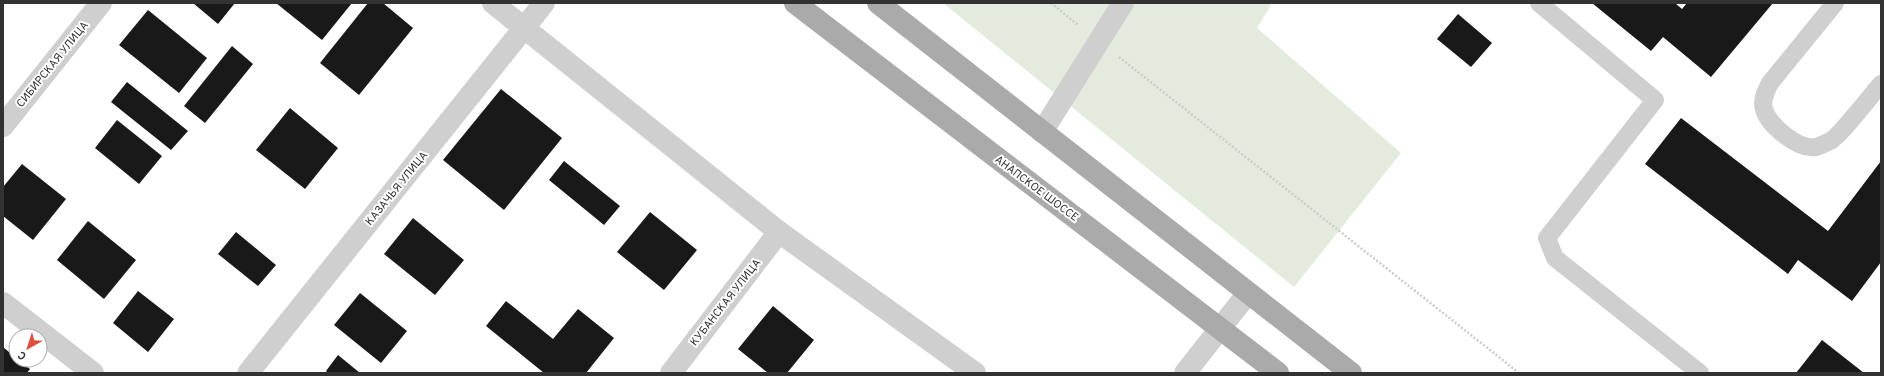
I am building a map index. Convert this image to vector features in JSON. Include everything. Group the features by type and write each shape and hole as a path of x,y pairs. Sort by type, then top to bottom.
{"main road":[{"name":"АНАПСКОЕ ШОССЕ","path":"796,3 1278,373"},
{"path":"878,3 1351,373"}],"street":[{"name":"СИБИРСКАЯ УЛИЦА","path":"3,126 101,3"},
{"path":"493,3 779,232 975,373"},
{"name":"КАЗАЧЬЯ УЛИЦА","path":"248,373 544,3"},
{"path":"1042,132 1123,3"},
{"name":"КУБАНСКАЯ УЛИЦА","path":"671,373 779,232"},
{"path":"1185,373 1248,293"},
{"path":"3,303 93,373"}],"lane":[{"path":"1539,3 1655,100 1547,238 1555,258 1700,373"},
{"path":"1834,3 1770,83 1764,94 1764,108 1769,121 1779,132 1799,144 1814,147 1832,141 1881,84"}],"path":[{"path":"1051,3 1520,373"}],"shaded area":[{"path":"943,3 1272,3 1257,28 1401,153 1294,287"}],"building":[{"path":"193,3 235,3 218,24"},
{"path":"276,3 352,3 322,40"},
{"path":"368,3 383,3 413,28 359,95 320,63"},
{"path":"1592,3 1675,3 1682,9 1687,3 1773,3 1711,77 1663,37 1651,51"},
{"path":"148,10 207,58 179,93 119,45"},
{"path":"1458,14 1492,43 1471,67 1437,39"},
{"path":"232,46 253,64 205,123 184,106"},
{"path":"127,82 188,131 171,150 111,102"},
{"path":"501,89 562,138 504,210 443,160"},
{"path":"290,108 338,148 305,189 256,150"},
{"path":"1681,118 1828,231 1881,161 1881,262 1852,301 1798,260 1788,274 1645,164"},
{"path":"117,120 162,156 139,184 95,148"},
{"path":"564,161 620,206 604,225 549,180"},
{"path":"22,164 66,199 33,240 3,216 3,187"},
{"path":"650,212 697,250 664,290 617,252"},
{"path":"413,218 464,260 435,295 384,254"},
{"path":"88,221 136,260 104,299 57,260"},
{"path":"236,232 276,265 258,286 218,254"},
{"path":"138,291 174,319 148,352 113,323"},
{"path":"360,293 407,331 381,363 334,325"},
{"path":"506,301 553,339 578,309 614,338 586,373 544,373 486,326"},
{"path":"773,306 814,340 787,373 768,373 738,349"},
{"path":"1822,340 1864,373 1796,373"},
{"path":"3,347 8,351 8,368 30,369 27,373 3,373"},
{"path":"338,355 360,373 328,373 326,371"}]}
